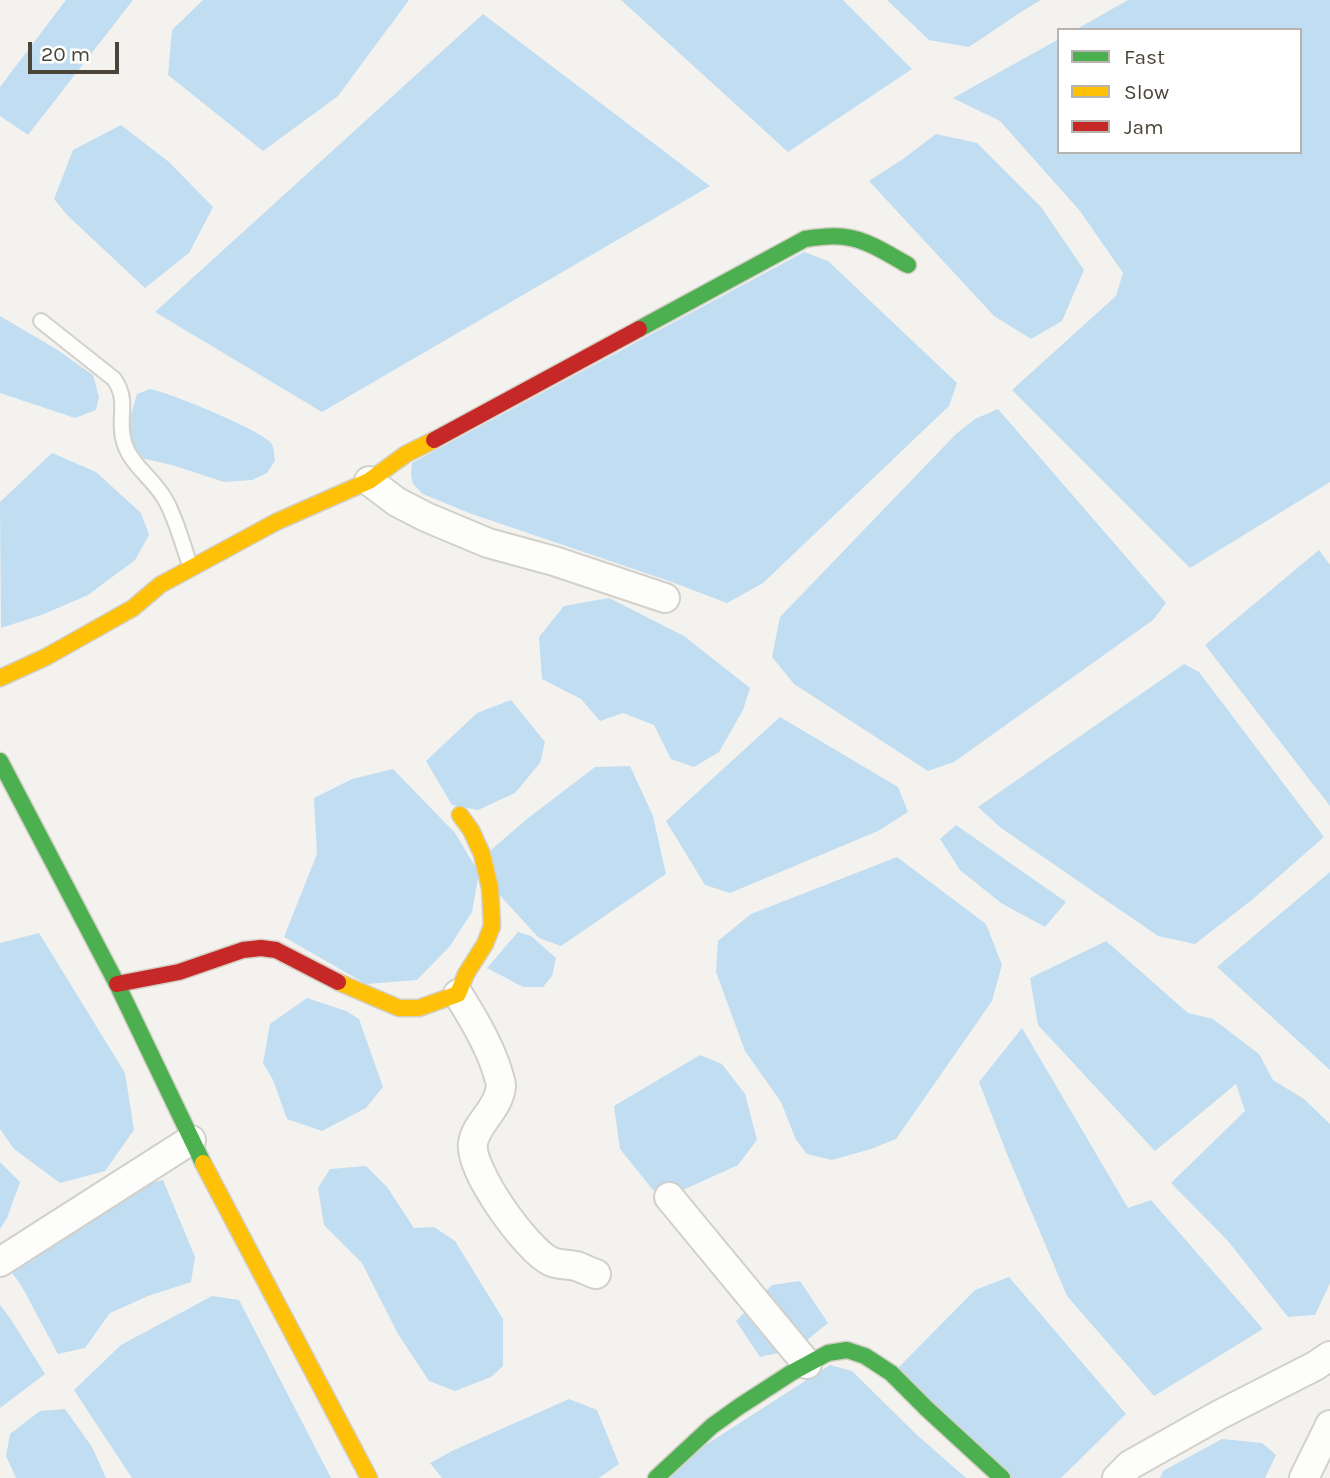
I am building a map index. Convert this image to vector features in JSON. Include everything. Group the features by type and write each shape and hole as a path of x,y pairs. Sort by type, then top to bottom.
{"street":[{"path":"0,678 46,657 132,608 160,585 276,522 369,481 406,454 805,239 836,236 854,238 908,265"},
{"path":"369,481 397,502 488,543 554,561 665,598"},
{"path":"0,761 117,984 191,1140 369,1478"},
{"path":"117,984 179,972 243,950 261,948 276,950 335,981 399,1008 419,1008 458,994 492,926 490,888 482,854 471,830 460,815"},
{"path":"458,994 491,1053 501,1084 497,1101 475,1135 472,1145 483,1180 523,1238 542,1256 552,1263 578,1266 596,1274"},
{"path":"0,1262 191,1140"},
{"path":"669,1197 807,1364"},
{"path":"656,1478 712,1426 740,1406 828,1353 847,1350 865,1356 891,1373 1002,1478"},
{"path":"1117,1478 1130,1465 1330,1356"},
{"path":"1304,1478 1330,1424"}],"lane":[{"path":"41,320 114,379 121,389 125,445 139,468 166,499 191,569"}],"water":[{"path":"66,0 133,0 28,135 0,116 0,87"},
{"path":"203,0 409,0 338,96 263,151 168,75 172,30"},
{"path":"621,0 843,0 912,69 788,152"},
{"path":"887,0 1041,0 969,47 929,40"},
{"path":"1128,0 1330,0 1330,482 1190,568 1012,390 1116,296 1123,273 1080,211 1000,121 953,98 1057,40 1057,154 1302,154 1302,28 1079,28"},
{"path":"483,14 710,186 322,412 155,312"},
{"path":"121,125 169,162 213,207 189,253 145,288 67,215 54,199 73,150"},
{"path":"936,134 977,143 1041,207 1084,270 1062,321 1031,339 994,316 869,181"},
{"path":"804,252 828,261 957,383 949,406 763,583 727,603 469,513 423,494 413,484 412,463"},
{"path":"0,316 56,349 93,375 99,397 96,410 75,418 0,393"},
{"path":"150,389 194,404 252,430 272,444 275,461 267,473 252,480 224,482 145,459 135,452 129,422 137,394"},
{"path":"998,409 1166,603 1153,620 954,762 928,771 794,684 772,657 780,617 956,434 975,419"},
{"path":"52,453 96,472 141,513 149,535 135,560 88,595 44,614 1,628 0,502"},
{"path":"1319,550 1330,565 1330,806 1205,645"},
{"path":"609,598 684,636 750,688 743,710 719,752 694,767 671,759 654,725 623,713 600,721 581,699 542,679 539,637 564,606"},
{"path":"1184,664 1199,672 1324,837 1253,899 1195,944 1158,936 1001,828 978,807"},
{"path":"511,700 545,742 540,763 515,793 478,810 452,805 426,761 477,713"},
{"path":"780,717 898,787 908,812 878,831 730,893 705,885 666,821"},
{"path":"630,766 653,816 666,874 561,946 539,938 494,889 491,850 595,767"},
{"path":"393,769 455,833 479,873 472,912 450,946 417,980 366,984 284,937 317,854 314,798 352,779"},
{"path":"956,825 1066,902 1045,927 1001,903 960,870 940,839"},
{"path":"897,857 986,924 1002,965 992,1001 896,1139 832,1160 807,1154 796,1140 781,1102 745,1051 716,972 718,941 751,914"},
{"path":"1330,872 1330,1070 1217,967"},
{"path":"518,932 531,936 556,958 552,976 543,987 523,987 487,968"},
{"path":"39,933 125,1073 134,1130 105,1171 60,1183 14,1149 0,1129 0,943"},
{"path":"1106,941 1188,1013 1213,1019 1259,1054 1273,1080 1304,1099 1330,1124 1330,1283 1315,1315 1288,1317 1228,1241 1171,1183 1245,1111 1236,1084 1155,1151 1038,1025 1030,978"},
{"path":"307,998 346,1011 359,1019 383,1087 366,1108 322,1131 287,1119 273,1080 263,1063 270,1024"},
{"path":"1022,1028 1128,1208 1151,1200 1263,1329 1154,1396 1067,1296 979,1082"},
{"path":"700,1055 722,1064 745,1094 757,1140 738,1165 672,1195 653,1190 620,1149 614,1106"},
{"path":"0,1162 20,1182 7,1218 0,1229"},
{"path":"366,1166 387,1187 414,1228 434,1227 455,1241 503,1319 503,1366 491,1377 455,1391 429,1381 398,1334 362,1263 324,1225 318,1188 330,1169"},
{"path":"163,1180 195,1257 191,1282 148,1296 110,1313 85,1348 58,1354 12,1273 22,1252 123,1189"},
{"path":"1009,1277 1126,1414 1061,1478 1006,1478 894,1372 975,1290"},
{"path":"800,1281 828,1323 796,1349 760,1357 736,1321 772,1285"},
{"path":"212,1296 239,1300 331,1478 132,1478 74,1390 121,1345"},
{"path":"0,1305 45,1374 0,1408"},
{"path":"830,1365 852,1371 917,1435 966,1478 654,1478"},
{"path":"569,1399 597,1410 619,1464 599,1478 442,1478 430,1463 454,1450"},
{"path":"65,1409 92,1447 106,1478 16,1478 6,1456 10,1434 40,1411"},
{"path":"1222,1439 1262,1443 1276,1455 1265,1478 1160,1478 1163,1471"}],"traffic: fast":[{"path":"639,329 805,239 840,236 862,241 908,265"},
{"path":"0,761 117,984 203,1163"},
{"path":"656,1478 712,1426 740,1406 828,1353 847,1350 865,1356 891,1373 1002,1478"}],"traffic: slow":[{"path":"0,678 46,657 133,608 160,585 276,522 369,481 406,454 434,440"},
{"path":"338,982 399,1008 419,1008 458,994 492,926 490,888 482,854 471,830 460,815"},
{"path":"203,1163 369,1478"}],"traffic: jam":[{"path":"434,440 639,329"},
{"path":"117,984 179,972 243,950 261,948 276,950 338,982"}]}
